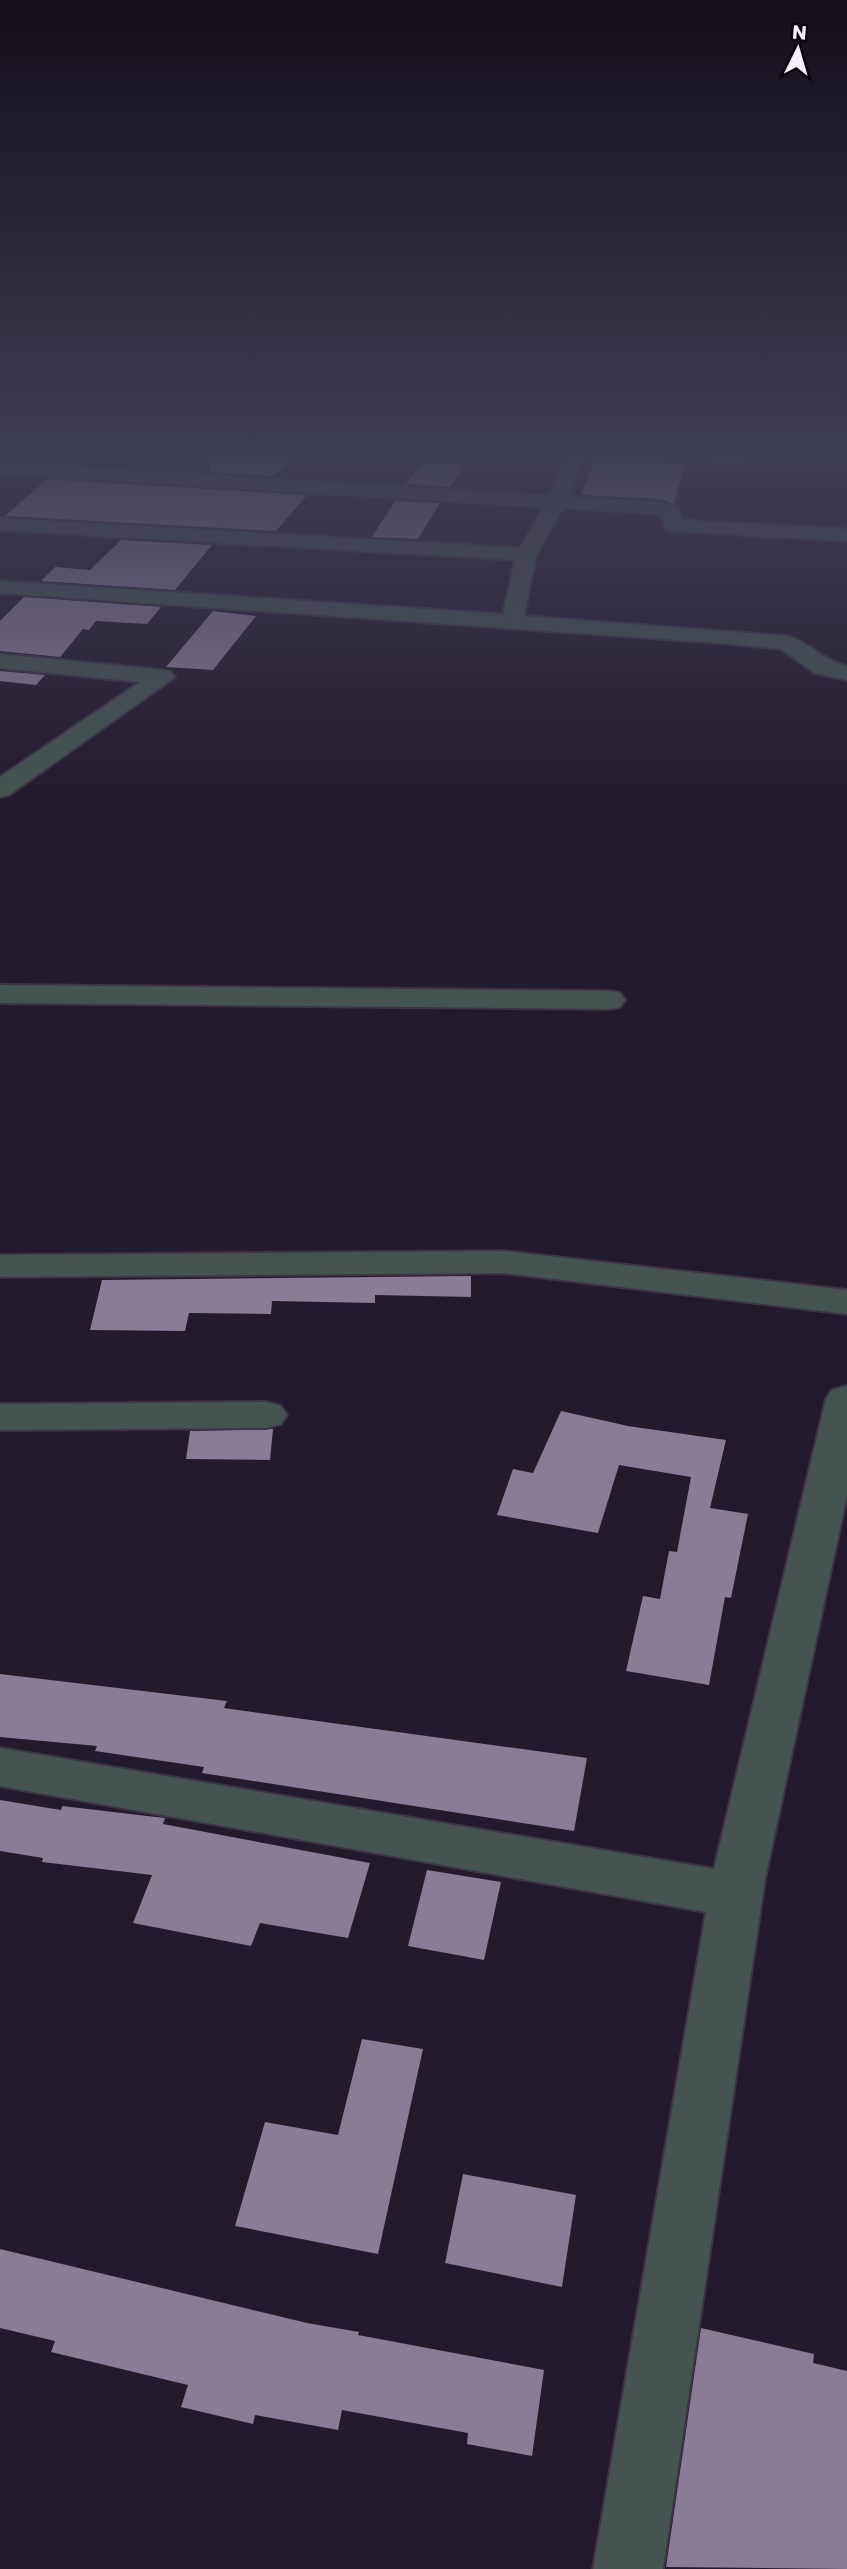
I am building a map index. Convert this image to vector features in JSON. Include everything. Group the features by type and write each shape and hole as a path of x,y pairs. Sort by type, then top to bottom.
{"street":[{"path":"512,622 523,570"},
{"path":"0,587 788,643 822,668 847,673"},
{"path":"0,661 163,677 0,789"},
{"path":"0,994 609,1000"},
{"path":"0,1266 505,1262 847,1302"},
{"path":"628,2569 736,1895 847,1399"},
{"path":"0,1417 267,1415"},
{"path":"0,1768 736,1895"}],"building":[{"path":"52,570 192,570 175,590 41,581"},
{"path":"24,597 161,607 147,624 96,621 89,630 83,629 60,657 0,651 0,621"},
{"path":"213,611 256,616 213,670 166,667"},
{"path":"0,671 45,675 36,685 0,681"},
{"path":"471,1276 471,1297 375,1295 375,1303 272,1301 271,1314 189,1313 185,1331 90,1330 102,1280"},
{"path":"561,1411 628,1426 726,1440 710,1508 748,1514 731,1598 725,1597 709,1685 626,1671 643,1596 660,1599 669,1551 677,1552 691,1477 619,1465 598,1533 497,1515 513,1469 533,1473"},
{"path":"273,1429 270,1460 186,1459 190,1431"},
{"path":"0,1674 227,1701 224,1708 587,1758 574,1831 202,1773 204,1767 95,1751 97,1746 0,1737"},
{"path":"0,1800 61,1810 62,1806 165,1818 163,1824 370,1863 348,1938 260,1923 251,1946 133,1923 152,1875 42,1862 43,1858 0,1851"},
{"path":"427,1870 501,1882 484,1960 408,1946"},
{"path":"362,2039 423,2049 378,2254 235,2226 265,2122 338,2135"},
{"path":"463,2174 576,2195 562,2287 445,2263"},
{"path":"0,2249 307,2323 359,2332 358,2335 544,2370 532,2456 467,2444 468,2433 342,2410 338,2430 255,2415 253,2424 181,2407 188,2385 51,2352 55,2341 0,2328"},
{"path":"701,2328 814,2354 813,2363 847,2371 847,2569 666,2567"}]}
